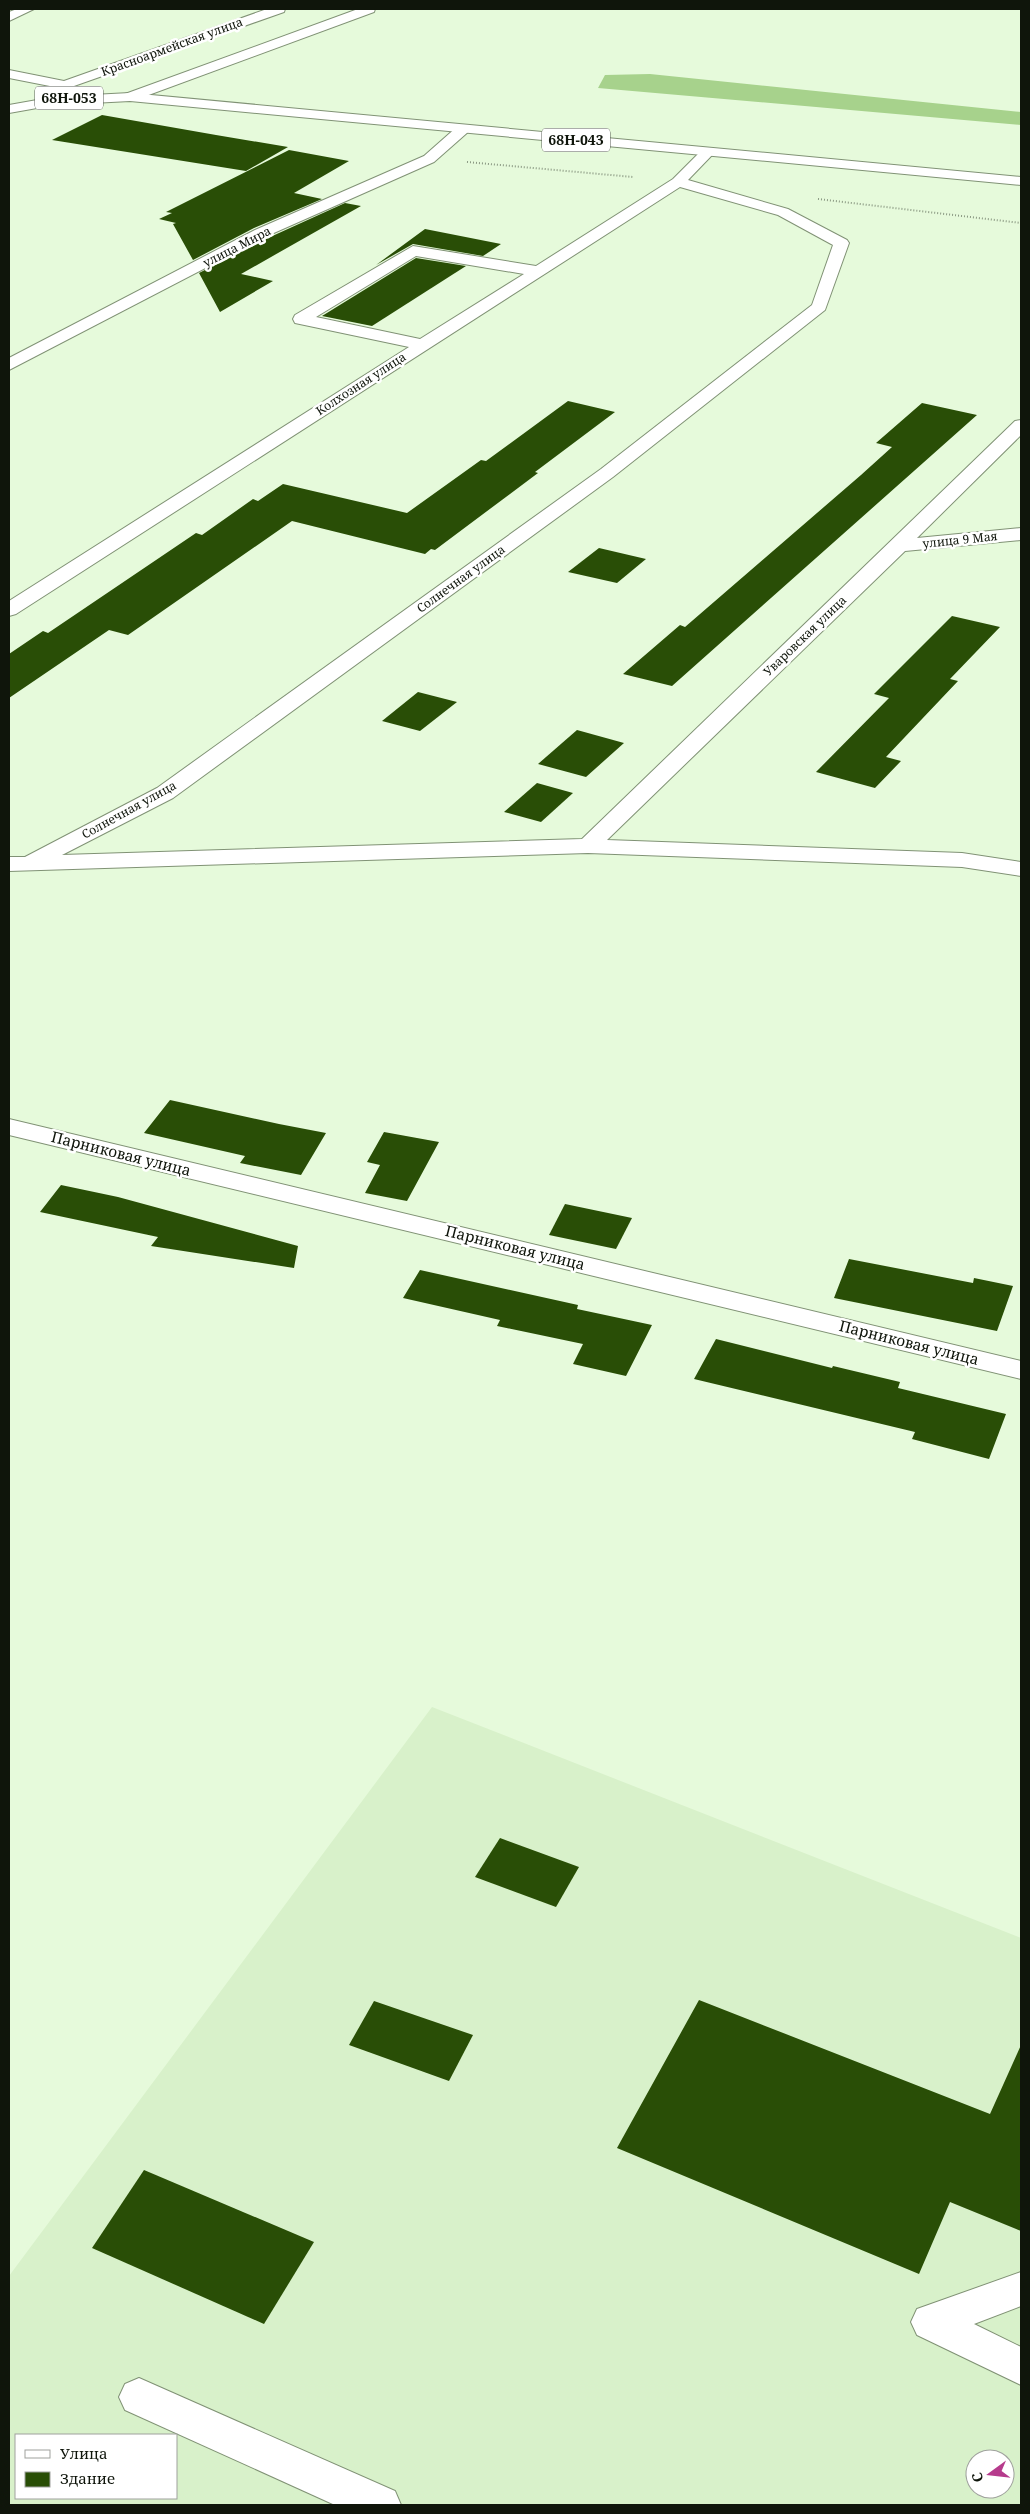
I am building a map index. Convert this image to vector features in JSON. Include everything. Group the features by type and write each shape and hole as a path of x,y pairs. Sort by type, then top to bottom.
{"street":[{"path":"9,17 28,9"},
{"name":"Красноармейская улица","path":"66,85 279,9"},
{"path":"130,97 370,9"},
{"path":"9,74 66,85 77,98"},
{"name":"Красноармейская улица","path":"9,109 34,103 77,98 130,97"},
{"name":"68Н-043","path":"130,97 1021,181"},
{"name":"улица Мира","path":"9,364 261,234 429,159 463,129"},
{"name":"Колхозная улица","path":"9,610 678,182 708,152"},
{"name":"Солнечная улица","path":"19,864 165,792 607,473 819,306 841,242 783,212 678,182"},
{"path":"423,345 301,319 413,252 538,271"},
{"name":"Уваровская улица","path":"588,846 899,546 1021,425"},
{"name":"улица 9 Мая","path":"899,546 1021,534"},
{"path":"19,864 588,846 962,860 1021,869"},
{"name":"Парниковая улица","path":"9,1127 1021,1370"},
{"path":"1021,2289 931,2322 1021,2367"},
{"path":"139,2397 380,2505"}],"shaded area":[{"path":"432,1707 1021,1938 1021,2505 9,2505 9,2276"}],"green space":[{"path":"650,74 1021,112 1021,125 598,88 605,75"}],"building":[{"path":"102,115 288,147 246,171 52,140"},
{"path":"289,150 349,161 294,193 322,199 254,228 193,260 173,224 176,223 159,219 172,213 166,212"},
{"path":"345,203 361,206 241,274 273,281 220,312 199,273 268,238"},
{"path":"425,229 501,244 483,256 413,244 376,265"},
{"path":"416,258 466,266 372,326 322,316"},
{"path":"568,401 615,412 535,472 538,473 435,550 431,549 425,554 292,521 128,635 109,630 9,698 9,654 43,631 48,633 196,533 202,535 253,499 258,501 283,484 407,513 481,460 486,461"},
{"path":"922,403 977,415 672,686 623,674 680,625 685,627 892,447 876,443"},
{"path":"599,548 646,559 617,583 568,572"},
{"path":"952,616 1000,627 950,679 958,681 886,757 901,761 875,788 816,772 889,698 874,694"},
{"path":"418,692 457,702 420,731 382,721"},
{"path":"577,730 624,743 586,777 538,764"},
{"path":"537,783 573,793 541,822 504,812"},
{"path":"170,1100 326,1133 301,1175 240,1163 245,1156 144,1133"},
{"path":"384,1132 439,1142 407,1201 365,1193 380,1165 367,1162"},
{"path":"61,1185 118,1197 298,1246 294,1268 151,1246 158,1237 40,1212"},
{"path":"565,1204 632,1218 616,1249 549,1235"},
{"path":"849,1259 973,1283 974,1278 1013,1286 997,1331 834,1298"},
{"path":"420,1270 578,1305 577,1309 652,1325 626,1376 573,1364 583,1344 497,1326 500,1320 403,1298"},
{"path":"716,1339 832,1368 833,1366 900,1382 898,1388 1006,1414 989,1459 912,1439 915,1432 694,1379"},
{"path":"500,1838 579,1867 556,1907 475,1877"},
{"path":"699,2000 990,2114 1021,2045 1021,2231 950,2202 919,2274 617,2148"},
{"path":"374,2001 473,2035 449,2081 349,2045"},
{"path":"144,2170 314,2242 264,2324 92,2248"}]}
